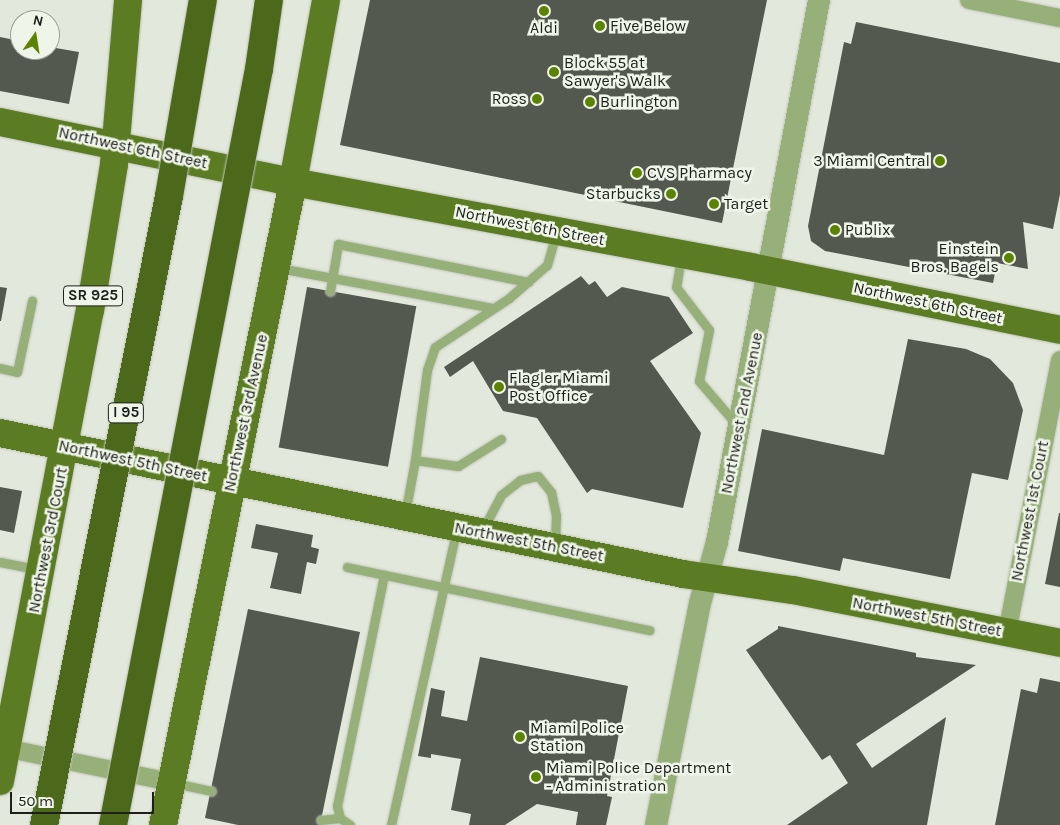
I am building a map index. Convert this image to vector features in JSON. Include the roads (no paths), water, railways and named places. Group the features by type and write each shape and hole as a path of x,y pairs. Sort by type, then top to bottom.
{"highway":[{"name":"I 95","path":"44,825 169,196 203,0"},
{"path":"113,825 259,69 269,0"}],"main road":[{"name":"Northwest 3rd Court","path":"0,781 3,748 42,570 66,447 116,144 128,0"},
{"name":"Northwest 3rd Avenue","path":"164,825 293,182 326,0"},
{"name":"Northwest 6th Street","path":"0,122 116,144 293,182 682,254 1060,330"},
{"name":"Northwest 5th Street","path":"0,433 706,578 794,590 1007,634 1060,643"}],"street":[{"name":"Northwest 2nd Avenue","path":"656,825 706,578 717,542 770,271 819,0"},
{"path":"969,0 1060,18"},
{"name":"Northwest 1st Court","path":"1007,634 1056,401 1060,360"},
{"path":"3,748 172,782"}],"lane":[{"path":"404,517 415,460 427,370 435,346 492,308 548,265 557,231"},
{"path":"330,291 338,244 528,282"},
{"path":"682,254 676,287 709,330 699,382 739,427"},
{"path":"275,267 492,308"},
{"path":"0,368 18,372 32,301"},
{"path":"415,460 458,466 501,439"},
{"path":"391,825 442,588 469,530 501,495 520,480 538,476 551,492 556,515 555,547"},
{"path":"0,562 42,570"},
{"path":"347,567 649,630"},
{"path":"350,825 340,818 337,806 384,575"},
{"path":"172,782 210,791"},
{"path":"321,820 340,818"}],"place":[{"name":"Aldi","path":"544,11"},
{"name":"Five Below","path":"600,26"},
{"name":"Block 55 at Sawyer's Walk","path":"554,72"},
{"name":"Ross","path":"537,99"},
{"name":"Burlington","path":"590,102"},
{"name":"3 Miami Central","path":"940,161"},
{"name":"CVS Pharmacy","path":"637,173"},
{"name":"Starbucks","path":"671,194"},
{"name":"Target","path":"714,204"},
{"name":"Publix","path":"835,230"},
{"name":"Einstein Bros. Bagels","path":"1009,258"},
{"name":"Flagler Miami Post Office","path":"499,387"},
{"name":"Miami Police Station","path":"520,737"},
{"name":"Miami Police Department - Administration","path":"536,777"}]}
